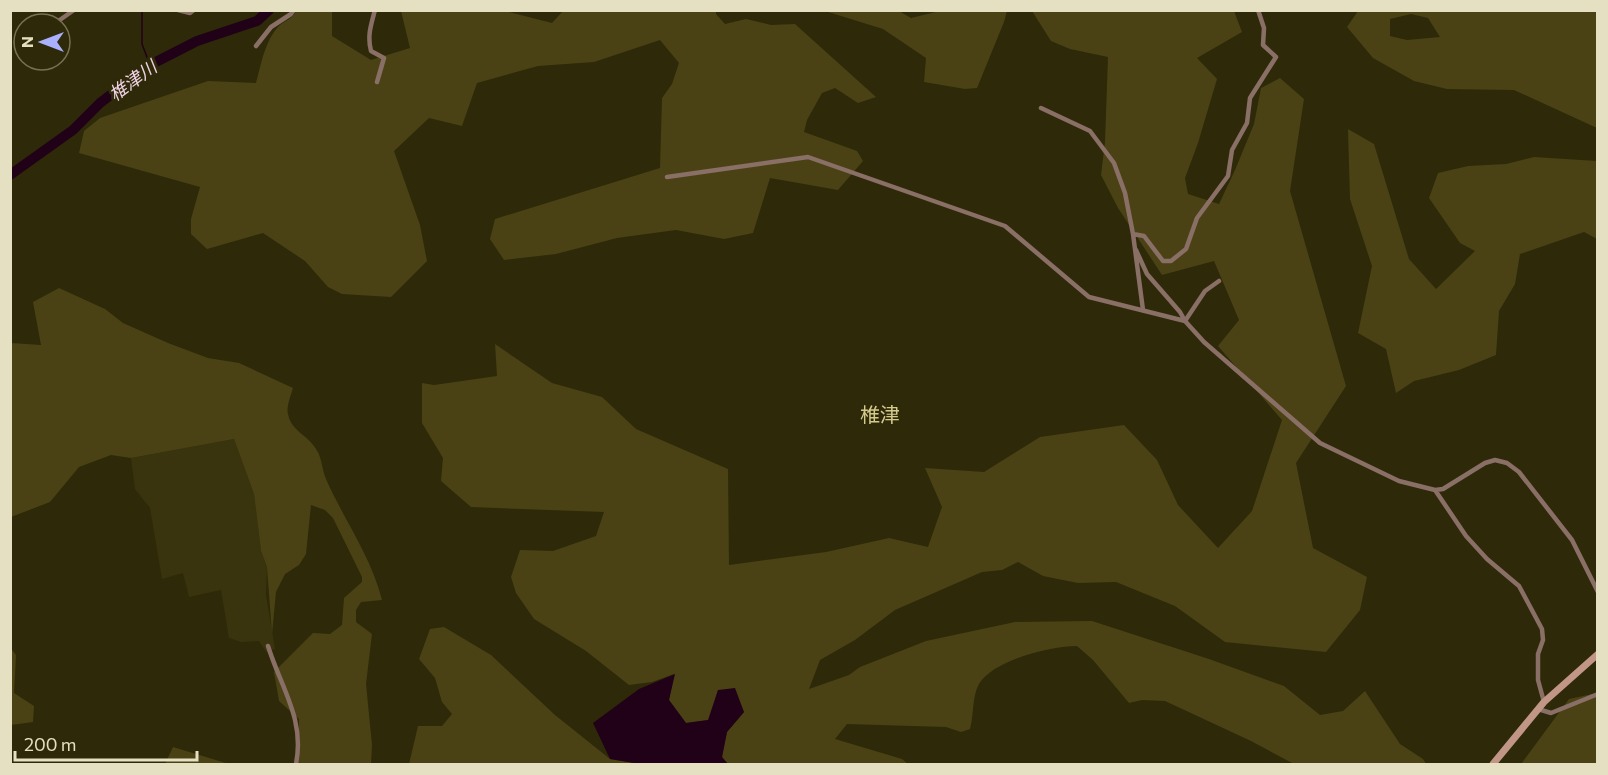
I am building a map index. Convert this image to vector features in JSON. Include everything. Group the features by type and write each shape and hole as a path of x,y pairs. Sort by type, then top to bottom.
{"street":[{"path":"178,10 190,13 194,10"},
{"path":"256,46 271,27 291,15 294,10"},
{"path":"375,10 369,43 371,51 384,58 377,82"},
{"path":"1132,234 1144,236 1163,261 1171,261 1186,249 1197,218 1228,176 1232,150 1247,123 1250,98 1276,57 1263,45 1264,28 1258,10"},
{"path":"1041,108 1090,131 1114,163 1125,193 1143,310"},
{"path":"667,177 808,157 1005,226 1089,297 1185,321"},
{"path":"1134,244 1146,271 1204,342 1320,443 1399,481 1435,490 1443,489 1485,463 1495,460 1507,463 1519,472 1572,540 1598,592"},
{"path":"1137,272 1146,271"},
{"path":"1185,321 1205,291 1220,281"},
{"path":"1435,490 1486,559 1519,586 1542,629 1543,640 1538,654 1538,680 1544,702"},
{"path":"268,646 297,721 299,752 296,765"},
{"path":"1493,765 1544,702 1598,654"},
{"path":"1538,709 1551,713 1598,694"}],"shaded area":[{"path":"296,11 332,11 332,36 371,60 410,48 401,11 505,11 552,23 563,11 716,11 725,24 746,19 771,25 795,24 876,97 858,103 835,88 822,93 807,120 804,132 857,151 863,161 838,190 770,178 753,233 724,239 676,230 617,238 556,254 504,260 490,239 495,219 660,168 662,98 672,84 679,63 660,40 594,62 538,66 477,83 462,126 429,118 394,151 420,225 427,261 391,297 342,294 328,287 305,261 263,233 207,249 191,234 191,219 200,187 79,153 84,131 100,118 208,81 256,83 270,38 279,26"},
{"path":"825,11 899,11 911,18 940,11 1007,11 977,88 965,89 924,82 926,58 883,29"},
{"path":"1032,11 1234,11 1242,32 1197,58 1217,79 1185,178 1188,194 1219,204 1254,124 1261,88 1280,78 1304,99 1290,191 1346,386 1296,463 1313,548 1367,577 1360,610 1326,652 1225,642 1175,606 1116,582 1078,583 1043,576 1018,562 1002,570 982,572 895,610 855,640 820,660 809,689 849,675 860,667 926,641 1015,622 1092,621 1284,686 1320,715 1343,711 1365,691 1400,744 1423,759 1426,764 1294,764 1165,701 1142,700 1129,703 1093,660 1077,646 1024,656 986,675 977,689 970,729 961,732 946,727 847,724 835,739 902,759 908,764 728,764 722,757 727,732 744,712 718,690 709,720 686,723 669,700 674,674 652,682 629,685 586,651 534,619 516,593 511,577 520,550 553,551 596,536 604,512 471,507 441,481 443,458 422,423 422,383 434,385 497,376 495,344 552,383 602,397 636,429 728,469 729,565 826,552 889,538 928,547 942,507 925,468 984,472 1040,437 1124,425 1157,460 1178,505 1218,548 1252,511 1282,420 1218,346 1239,320 1214,261 1162,275 1118,208 1101,175 1105,142 1108,57 1070,49 1051,41"},
{"path":"1358,11 1597,11 1597,128 1514,90 1447,89 1414,81 1373,58 1347,27","holes":["1411,14 1428,18 1440,37 1407,40 1390,36 1390,19"]},
{"path":"1348,129 1374,144 1409,259 1436,289 1475,251 1460,243 1429,198 1438,173 1468,166 1506,164 1534,157 1597,161 1597,239 1584,232 1520,254 1515,284 1499,311 1496,355 1459,370 1414,381 1396,393 1386,349 1358,333 1372,266 1350,199"},
{"path":"59,288 105,309 123,323 168,343 208,358 239,363 293,388 288,408 290,420 318,452 326,479 371,568 382,600 361,602 356,610 356,622 372,634 366,684 372,745 371,764 298,764 299,719 279,701 274,672 313,633 330,634 342,625 344,598 362,582 362,577 333,518 325,510 311,505 306,554 299,565 285,574 276,592 272,634 267,567 261,551 254,494 234,439 131,458 111,455 79,467 50,502 11,517 11,343 41,345 33,302"},
{"path":"234,439 254,494 261,551 267,567 266,595 275,649 266,652 259,641 241,642 229,638 221,590 189,597 183,573 162,579 150,508 135,489 131,458"},
{"path":"444,627 491,655 555,715 610,759 640,764 409,764 418,726 442,726 452,714 442,702 435,678 419,659 430,629"},
{"path":"10,647 16,655 14,693 34,706 33,722 11,725"},
{"path":"675,674 669,700 686,723 708,720 718,690 735,688 744,712 727,732 722,757 728,764 640,764 610,759 593,723 639,689"},
{"path":"1597,693 1597,764 1521,764 1569,699"},
{"path":"173,747 229,764 165,764"}],"waterway":[{"path":"142,10 142,44 150,65"},
{"name":"椎津川","path":"10,175 73,130 100,103 150,65 197,41 257,21 269,10"}],"district":[{"name":"椎津","path":"880,415"}]}
